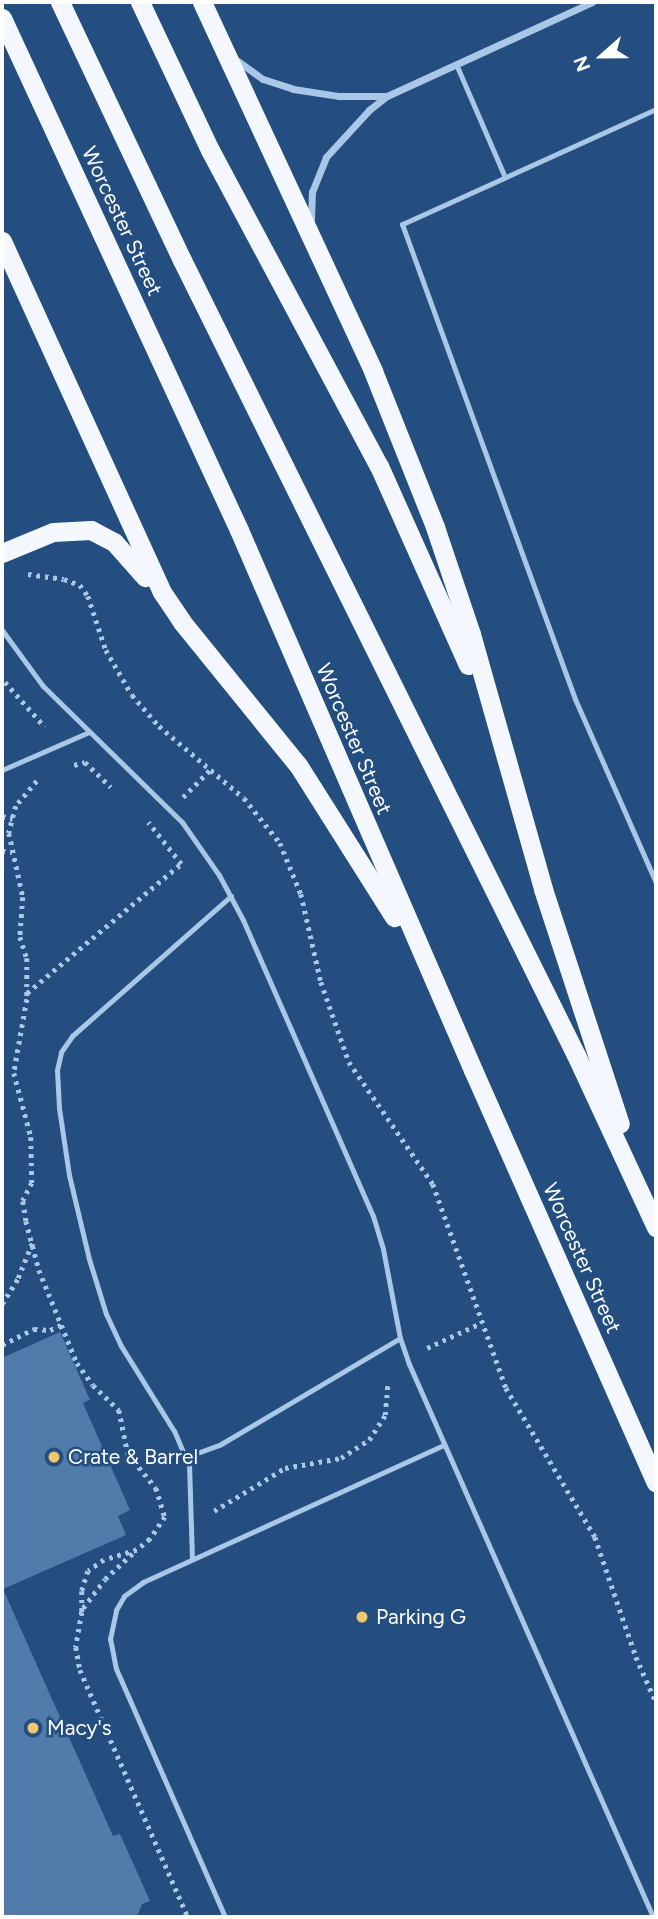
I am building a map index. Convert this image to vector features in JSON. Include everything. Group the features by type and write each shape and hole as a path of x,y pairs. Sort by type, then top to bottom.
{"highway":[{"name":"Worcester Street","path":"60,2 188,272 571,1044 654,1220"},
{"path":"140,2 211,150 349,407 407,523 511,773"},
{"path":"202,2 373,371 435,527 511,773 543,889 654,1220"},
{"name":"Worcester Street","path":"2,18 239,530 473,1070 656,1482"},
{"path":"2,241 145,559 182,622"},
{"path":"2,553 53,532 91,530 103,535 126,553 281,741 358,855 384,897 473,1070"}],"street":[{"path":"317,251 310,209 317,177 340,139 387,96 592,2"},
{"path":"223,49 263,79 293,89 339,96 387,96"}],"lane":[{"path":"456,64 505,177"},
{"path":"656,109 402,224 575,699 656,883"},
{"path":"2,631 43,686 182,822 231,896 287,1016 373,1216 385,1257 400,1338 444,1445 653,1917"},
{"path":"2,771 89,732"},
{"path":"192,1559 190,1474 186,1457 174,1431 115,1335 106,1314 89,1259 69,1175 59,1108 57,1070 61,1052 72,1036 231,896"},
{"path":"186,1457 221,1444 400,1338"},
{"path":"225,1917 116,1669 111,1650 112,1618 124,1596 143,1582 444,1445"}],"path":[{"path":"22,569 33,576 64,579 80,585 88,596 117,672 141,706 169,736 244,799 280,843 301,894 316,962 343,1048 366,1091 433,1184 455,1238 481,1323 516,1409 576,1502 595,1537 636,1657 656,1702"},
{"path":"5,682 45,727"},
{"path":"85,762 115,790"},
{"path":"2,816 13,819"},
{"path":"27,993 181,864 144,818"},
{"path":"2,851 12,852"},
{"path":"2,1304 18,1278 32,1243"},
{"path":"427,1348 481,1323"},
{"path":"2,1345 34,1329 50,1330 61,1325"},
{"path":"214,1511 285,1468 341,1458 369,1440 385,1415 388,1383"}],"building":[{"path":"60,1332 90,1400 83,1403 130,1510 118,1516 126,1535 3,1589 113,1836 120,1834 150,1901 142,1904 137,1917 2,1917 2,1358"}],"place":[{"name":"Crate & Barrel","path":"54,1457"},
{"name":"Parking G","path":"362,1617"},
{"name":"Macy's","path":"33,1728"}]}
